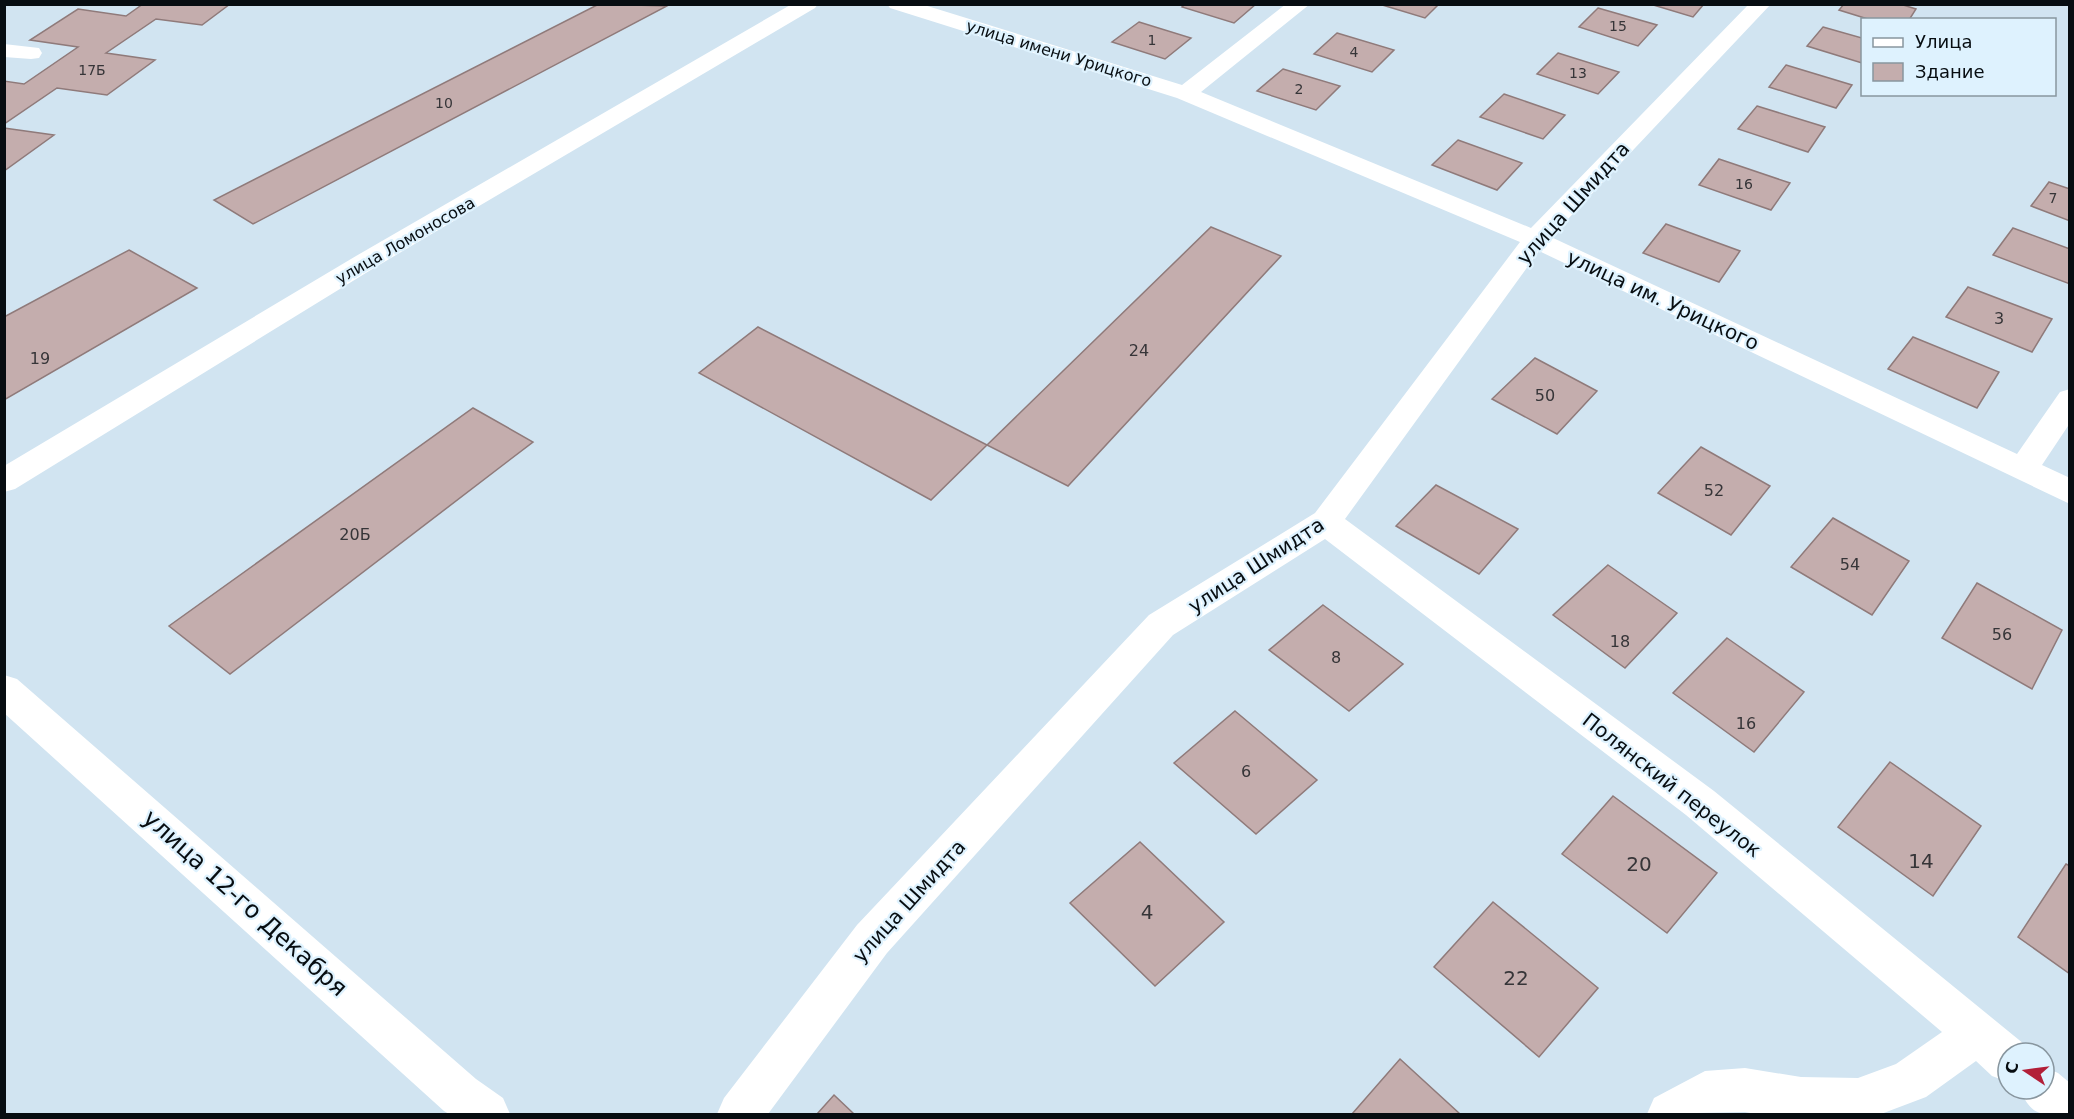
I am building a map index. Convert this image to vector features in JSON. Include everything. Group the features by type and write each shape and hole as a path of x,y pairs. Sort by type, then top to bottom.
{"street":[{"name":"улица Ломоносова","path":"4,481 365,262 808,4"},
{"name":"улица имени Урицкого","path":"897,4 1185,93"},
{"path":"1185,93 1300,4"},
{"name":"улица Шмидта","path":"740,1114 872,939 1161,626 1326,522 1535,239 1761,4"},
{"path":"4,50 31,53"},
{"name":"улица им. Урицкого","path":"1185,93 1535,239 2070,492"},
{"path":"2023,469 2070,399"},
{"name":"Полянский переулок","path":"1326,522 1700,803 1992,1047"},
{"name":"улица 12-го Декабря","path":"4,690 460,1095 487,1114"},
{"path":"1670,1114 1706,1093 1746,1090 1801,1100 1858,1101 1992,1047"},
{"path":"2056,1100 2070,1112"}],"building":[{"path":"143,4 230,4 202,25 156,19 106,53 155,60 107,95 57,88 4,124 4,81 24,84 78,47 30,40 78,9 126,16"},
{"path":"599,4 667,6 253,224 214,200"},
{"path":"1185,4 1256,4 1234,23 1182,7"},
{"path":"1379,4 1439,4 1425,18"},
{"path":"1650,4 1704,4 1693,17"},
{"path":"1844,4 1900,4 1916,9 1910,18 1865,18 1839,10"},
{"path":"1598,8 1657,25 1638,46 1579,27"},
{"path":"1139,22 1191,38 1165,59 1112,42"},
{"path":"1823,27 1861,38 1861,63 1807,46"},
{"path":"1337,33 1394,50 1372,72 1314,54"},
{"path":"1558,53 1619,72 1598,94 1537,74"},
{"path":"1786,65 1852,85 1836,108 1769,87"},
{"path":"1283,69 1340,86 1316,110 1257,91"},
{"path":"1504,94 1565,115 1543,139 1480,117"},
{"path":"1757,106 1825,127 1808,152 1738,129"},
{"path":"4,128 54,135 4,171"},
{"path":"1458,140 1522,163 1497,190 1432,165"},
{"path":"1719,159 1790,183 1771,210 1699,185"},
{"path":"2049,182 2070,189 2070,221 2031,206"},
{"path":"1666,224 1740,251 1719,282 1643,253"},
{"path":"1211,227 1281,256 1068,486 987,445"},
{"path":"2013,228 2070,249 2070,284 1993,255"},
{"path":"129,250 197,288 4,400 4,317"},
{"path":"1968,287 2052,319 2032,352 1946,317"},
{"path":"758,327 987,445 931,500 699,373"},
{"path":"1913,337 1999,372 1977,408 1888,369"},
{"path":"1535,358 1597,391 1557,434 1492,399"},
{"path":"473,408 533,442 230,674 169,626"},
{"path":"1701,447 1770,486 1731,535 1658,493"},
{"path":"1436,485 1518,529 1479,574 1396,526"},
{"path":"1833,518 1909,561 1872,615 1791,567"},
{"path":"1608,565 1677,613 1625,668 1553,615"},
{"path":"1977,583 2062,630 2032,689 1942,638"},
{"path":"1323,605 1403,664 1349,711 1269,650"},
{"path":"1727,638 1804,692 1754,752 1673,693"},
{"path":"1235,711 1317,780 1256,834 1174,763"},
{"path":"1890,762 1981,826 1933,896 1838,827"},
{"path":"1613,796 1717,873 1667,933 1562,854"},
{"path":"1140,842 1224,922 1155,986 1070,903"},
{"path":"2066,864 2070,866 2070,974 2018,937"},
{"path":"1493,902 1598,988 1539,1057 1434,967"},
{"path":"1400,1059 1460,1114 1352,1114"},
{"path":"834,1095 854,1114 817,1114"}]}
